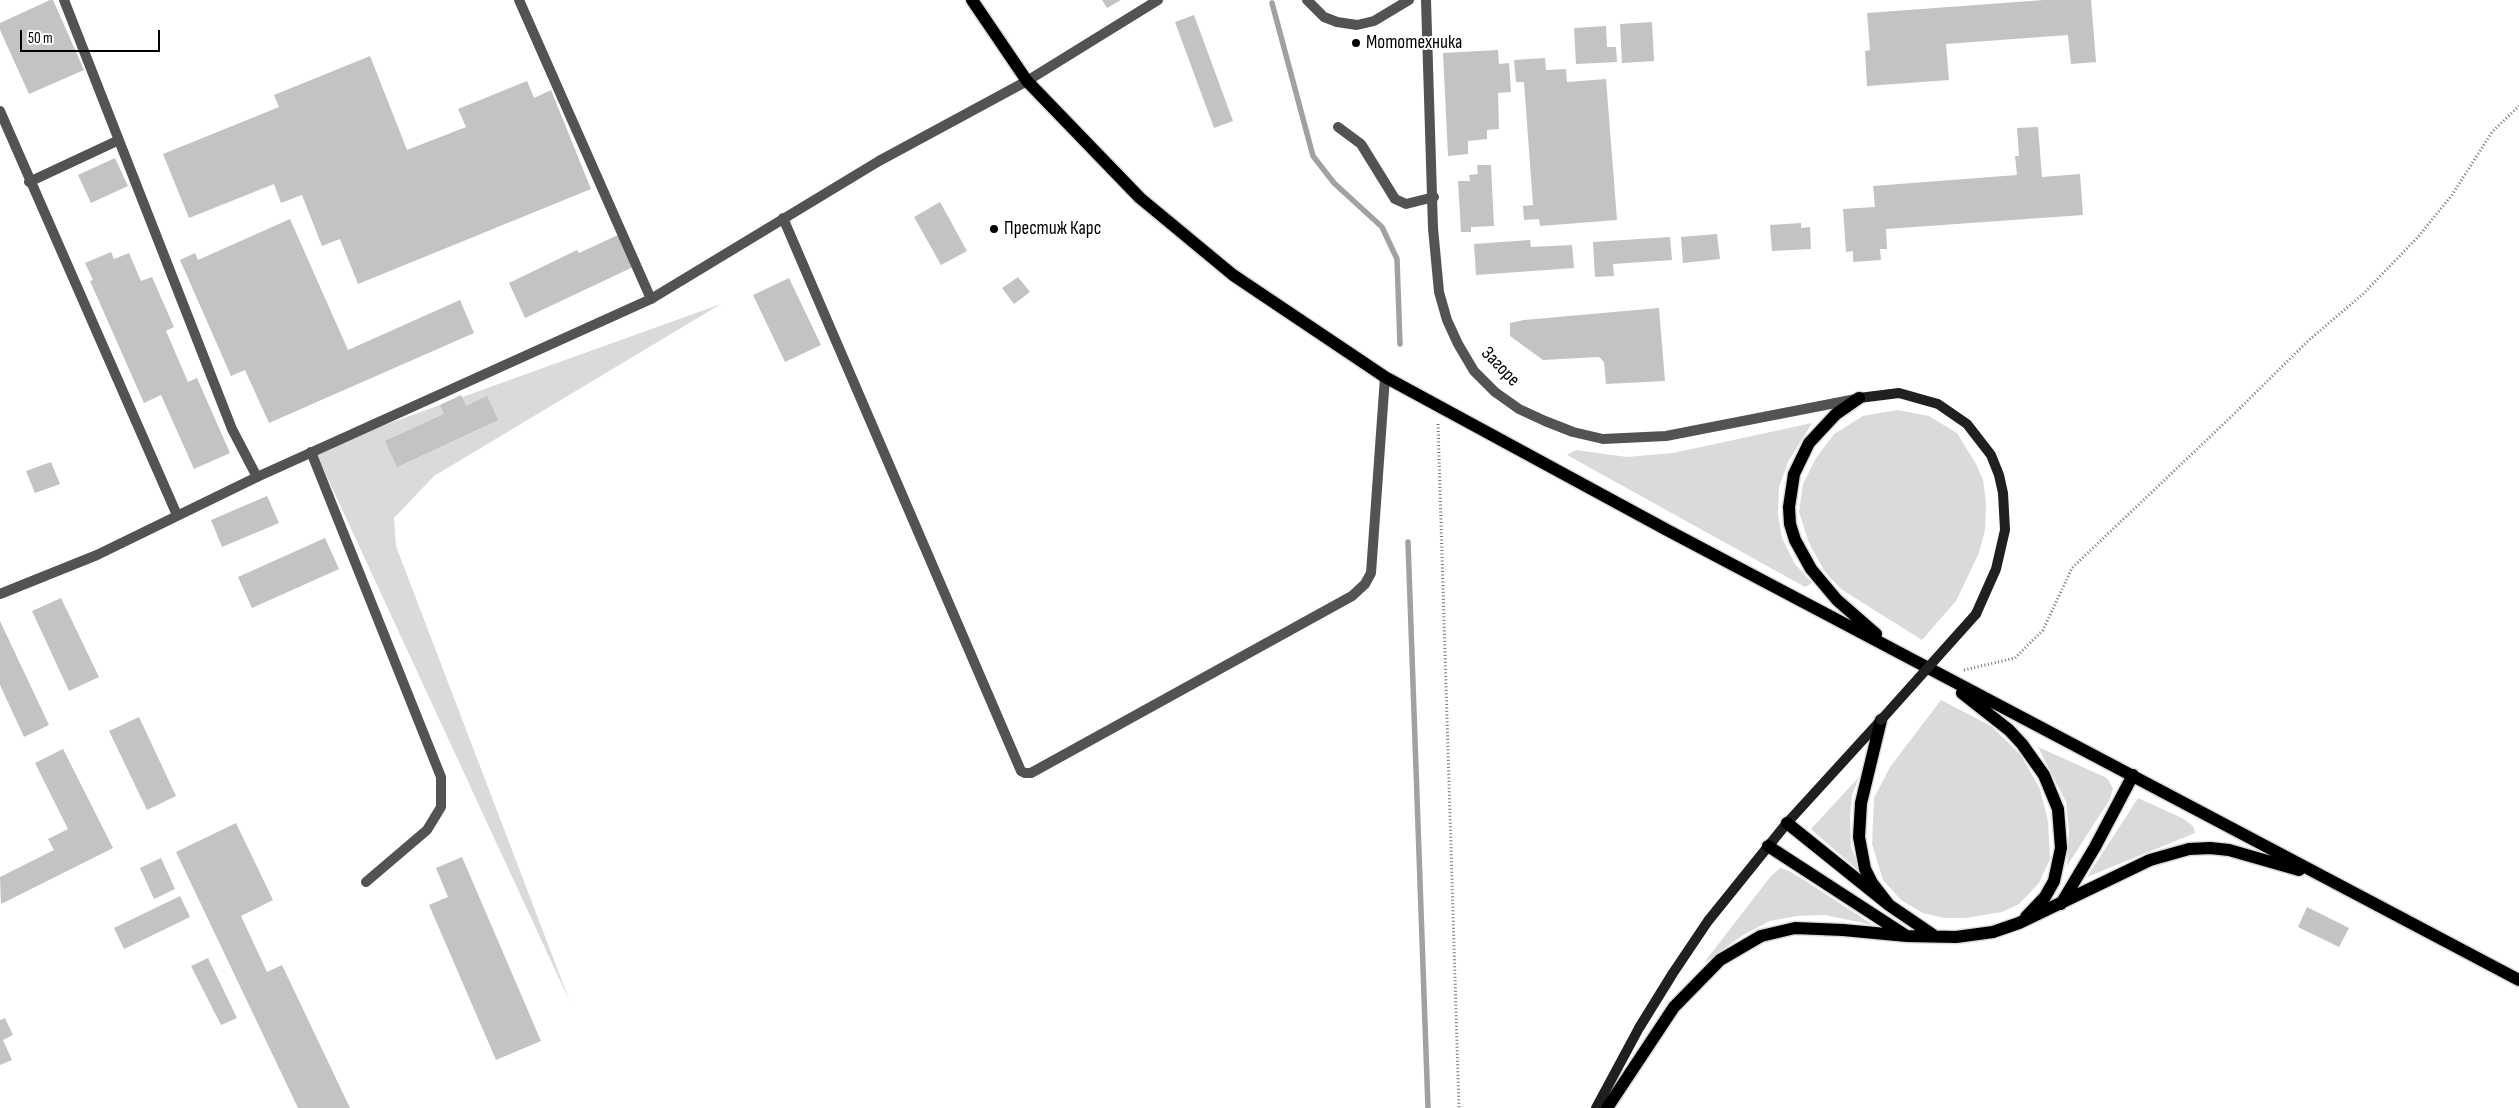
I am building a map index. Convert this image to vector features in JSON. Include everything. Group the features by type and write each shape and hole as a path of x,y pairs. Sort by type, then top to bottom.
{"main road":[{"path":"972,0 1027,82 1140,198 1233,275 1385,377 1942,676 2519,980"},
{"path":"1596,1108 1639,1028 1708,921 1787,824 1976,614 1996,569 2005,530 2000,475 1991,455 1967,424 1938,404 1899,394 1859,398 1822,427 1800,459 1789,491 1790,524 1803,556 1820,582 1837,600 1893,648"},
{"path":"1942,676 2009,730 2022,744 2044,775 2058,809 2061,848 2054,881 2045,897 2019,924"},
{"path":"1881,720 1861,803 1859,838 1869,876 1889,905"},
{"path":"2061,904 2095,847 2133,775"},
{"path":"1787,824 1889,905 1933,935"},
{"path":"1768,846 1907,936"},
{"path":"1607,1108 1674,1006 1720,960 1743,944 1778,930 1795,928 1907,936 1933,935 1956,937 1993,932 2019,924 2150,860 2189,849 2210,848 2229,850 2322,876"}],"street":[{"path":"64,0 232,429 257,477"},
{"path":"519,0 651,299"},
{"path":"0,594 98,556 177,515 257,477 651,299 879,161 1027,82 1158,0"},
{"path":"1308,0 1324,17 1337,22 1357,25 1374,21 1410,0"},
{"name":"Загоре","path":"1426,0 1434,237 1439,292 1447,320 1458,344 1474,370 1495,392 1519,409 1573,432 1603,438 1632,439 1666,436 1859,398"},
{"path":"0,111 29,182 177,515"},
{"path":"1338,127 1361,144 1395,200 1406,204 1434,197"},
{"path":"29,182 119,140"},
{"path":"783,218 1021,771 1025,773 1031,774 1343,601 1364,584 1371,573 1385,377"},
{"path":"311,452 441,777 442,807 427,830 366,882"}],"path":[{"path":"1942,676 2015,658 2043,630 2072,568 2309,340 2376,280 2418,237 2452,195 2492,132 2519,106"},
{"path":"1438,407 1459,1108"}],"shaded area":[{"path":"721,304 434,476 394,518 396,546 570,1002 316,453 351,437"},
{"path":"1897,410 1929,416 1957,433 1976,464 1983,480 1986,503 1985,530 1979,553 1956,601 1922,640 1841,589 1825,572 1809,543 1799,512 1803,484 1816,458 1834,434 1863,416"},
{"path":"1812,423 1788,462 1779,487 1778,514 1782,538 1795,564 1812,583 1805,587 1567,455 1576,450 1627,457 1673,453"},
{"path":"1941,700 1991,726 2021,755 2040,789 2048,821 2050,859 2039,883 2019,904 2002,912 1965,918 1944,918 1923,913 1901,900 1883,880 1872,844 1874,798 1890,767"},
{"path":"2038,747 2107,778 2113,788 2110,799 2067,866 2069,830 2066,802"},
{"path":"1859,777 1852,795 1850,817 1851,846 1860,872 1811,829"},
{"path":"2138,798 2182,818 2193,826 2195,833 2087,877"},
{"path":"1780,868 1804,880 1873,925 1825,915 1797,916 1770,921 1743,935 1703,964 1771,876"}],"building":[{"path":"53,0 84,70 29,94 0,30 0,23"},
{"path":"1102,0 1121,0 1107,8"},
{"path":"2044,0 2091,0 2096,62 2071,64 2068,35 1946,44 1949,80 1867,86 1865,51 1870,50 1867,13"},
{"path":"1194,15 1233,121 1214,128 1175,22"},
{"path":"1652,22 1654,61 1622,63 1620,24"},
{"path":"1606,26 1607,47 1616,47 1617,62 1576,64 1574,28"},
{"path":"1498,50 1499,64 1509,63 1511,92 1498,93 1499,129 1487,130 1487,139 1468,141 1468,154 1448,156 1443,53"},
{"path":"370,56 407,150 466,127 458,109 527,81 534,98 551,90 591,189 358,284 340,239 322,246 302,195 281,203 274,184 189,218 163,154 279,107 274,95"},
{"path":"1545,58 1546,70 1566,69 1567,82 1606,79 1617,220 1540,226 1539,219 1524,220 1523,206 1533,205 1524,82 1516,82 1514,60"},
{"path":"2038,127 2042,177 2080,174 2083,215 1886,229 1887,249 1880,249 1881,260 1853,262 1853,251 1846,252 1843,209 1875,207 1873,186 2017,175 2015,156 2019,156 2017,128"},
{"path":"115,158 128,186 91,203 78,175"},
{"path":"1477,165 1491,165 1494,226 1471,227 1471,232 1461,232 1458,181 1470,181 1469,175 1478,174"},
{"path":"940,202 967,251 941,265 914,217"},
{"path":"290,219 348,350 460,300 474,333 269,423 245,370 231,376 180,260 195,253 198,260"},
{"path":"1801,223 1801,228 1810,227 1811,249 1772,251 1770,225"},
{"path":"1717,234 1720,259 1683,263 1681,237"},
{"path":"618,235 633,267 525,318 509,283 577,250 579,253"},
{"path":"1670,237 1672,260 1613,264 1614,276 1595,277 1593,242"},
{"path":"1530,240 1531,247 1572,245 1574,268 1476,275 1474,244"},
{"path":"111,252 114,259 129,253 141,281 152,277 174,327 166,331 188,382 197,378 230,453 194,469 161,395 144,403 90,281 93,280 85,263"},
{"path":"1018,277 1030,292 1014,304 1002,288"},
{"path":"789,278 821,345 785,362 753,295"},
{"path":"1659,308 1665,381 1606,384 1604,362 1599,357 1543,360 1510,336 1510,323 1524,320"},
{"path":"461,395 466,406 487,396 498,420 397,467 385,441 444,414 440,405"},
{"path":"51,462 60,484 35,493 26,471"},
{"path":"267,496 279,523 222,547 211,520"},
{"path":"325,538 339,569 252,608 238,577"},
{"path":"61,598 99,677 69,691 32,611"},
{"path":"0,621 49,725 24,737 0,685"},
{"path":"139,717 176,796 147,810 109,731"},
{"path":"63,749 113,848 1,904 0,877 54,850 48,839 68,829 35,763"},
{"path":"236,823 273,900 241,916 267,972 282,965 350,1108 298,1108 176,852"},
{"path":"462,857 541,1041 496,1060 429,905 448,897 436,868"},
{"path":"161,858 175,889 154,899 140,868"},
{"path":"180,896 190,917 124,949 114,928"},
{"path":"2307,907 2349,928 2339,947 2298,927"},
{"path":"208,958 237,1018 221,1025 191,966"},
{"path":"5,1018 13,1035 3,1040 12,1060 0,1065 0,1020"}],"waterway":[{"path":"1272,3 1313,156 1334,183 1382,227 1397,259 1400,344"},
{"path":"1408,542 1428,1108"}],"place":[{"name":"Мототехника","path":"1356,43"},
{"name":"Престиж Карс","path":"994,229"}]}
